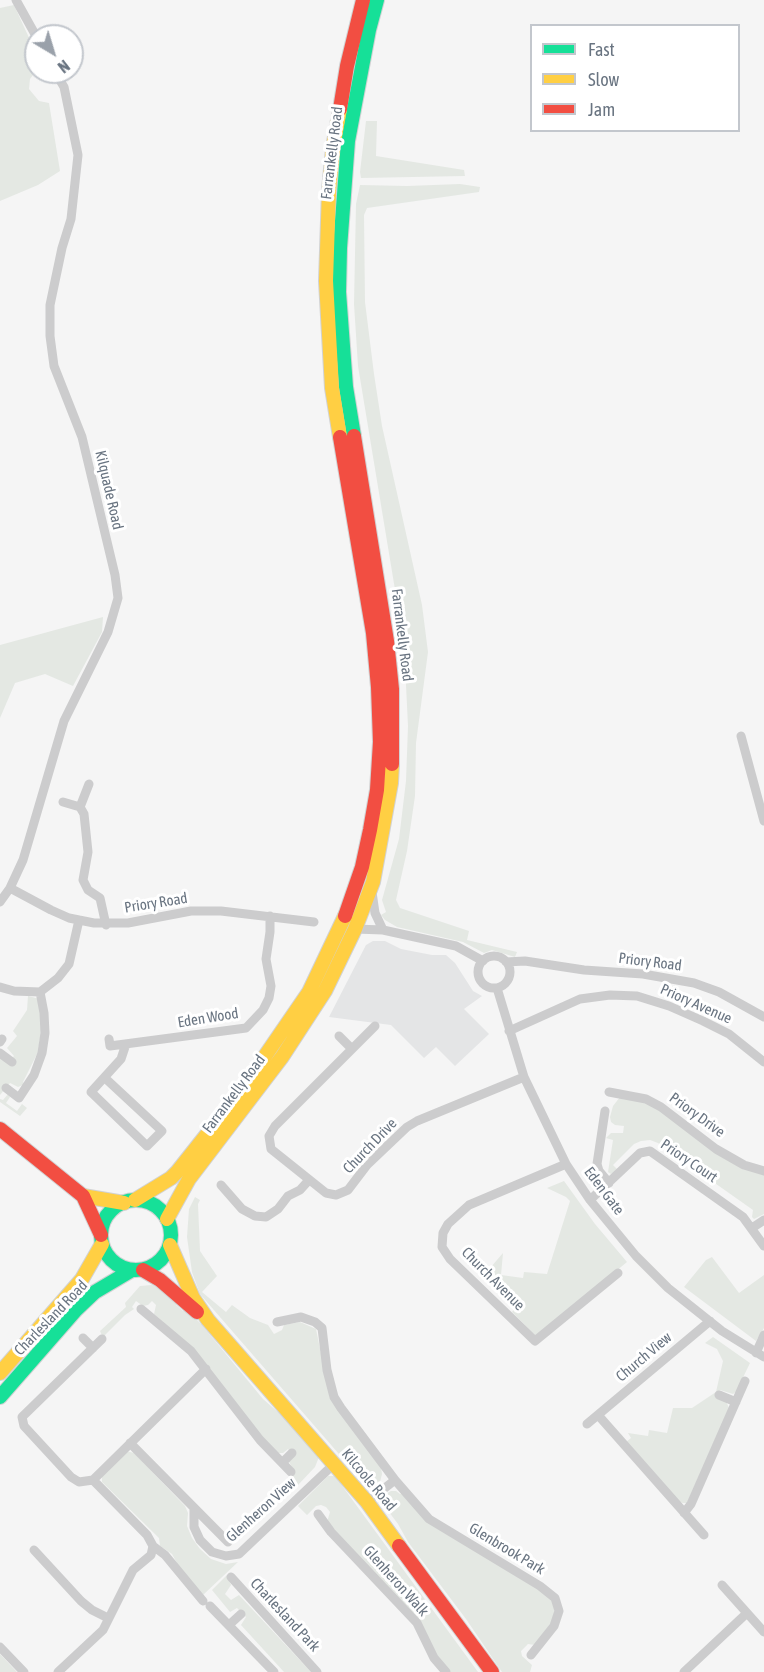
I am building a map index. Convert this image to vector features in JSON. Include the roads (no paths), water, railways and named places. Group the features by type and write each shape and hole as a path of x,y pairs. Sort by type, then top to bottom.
{"main road":[{"name":"Farrankelly Road","path":"129,1201 171,1178 177,1172 239,1094 309,992 347,912 362,867 370,830 377,790 380,742 378,687 373,633 332,388 326,281 333,148 347,66 363,0"},
{"name":"Farrankelly Road","path":"167,1219 189,1179 249,1103 305,1025 325,991 355,929 372,882 381,844 391,783 392,689 387,641 346,387 339,248 348,141 377,0"},
{"path":"0,1129 83,1196 113,1262 122,1268 138,1270 160,1280 208,1320"},
{"path":"83,1196 154,1205 167,1219 172,1236 170,1245 160,1261 138,1270"},
{"path":"102,1239 107,1216 114,1208 129,1201"},
{"name":"Charlesland Road","path":"0,1373 82,1279 102,1239"},
{"path":"170,1245 193,1298 208,1320"},
{"name":"Charlesland Road","path":"0,1396 76,1310 95,1292 138,1270"},
{"name":"Kilcoole Road","path":"208,1320 367,1502 492,1672"}],"street":[{"path":"16,0 29,24"},
{"name":"Kilquade Road","path":"0,902 10,888 28,849 64,721 108,632 118,598 115,575 82,437 54,366 50,336 50,305 62,248 71,219 78,155 62,84"},
{"path":"741,736 764,821"},
{"path":"80,807 89,784"},
{"path":"63,802 80,807 84,814 88,852 83,880 88,890 100,898 106,925"},
{"path":"372,882 372,902 383,930"},
{"name":"Priory Road","path":"10,888 51,910 79,920 106,925 191,911 221,911 314,922"},
{"name":"Eden Wood","path":"109,1038 110,1046 237,1030 252,1024 269,998 271,986 266,959 270,916"},
{"path":"0,987 14,991 40,992 58,978 69,964 79,920"},
{"path":"355,929 383,930 456,946 483,961"},
{"path":"509,976 510,971 506,962 497,956 487,958 478,970 480,980 487,987 496,988 505,984 509,976 525,961"},
{"name":"Priory Road","path":"506,962 525,961 584,970 643,974 694,983 719,992 764,1017"},
{"name":"Eden Gate","path":"496,988 524,1077 566,1164 590,1200 636,1256 668,1288 710,1321 760,1355"},
{"path":"6,1088 19,1098 34,1075 42,1053 45,1033 40,992"},
{"name":"Priory Avenue","path":"509,1031 580,999 610,995 637,996 669,1006 729,1034 764,1060"},
{"name":"Church Drive","path":"375,1026 275,1126 269,1136 271,1149 326,1193 336,1195 348,1190 368,1165 407,1127 417,1121 524,1077"},
{"path":"339,1036 352,1049"},
{"path":"105,1078 162,1131 147,1146 91,1092 121,1059 126,1044"},
{"path":"0,1053 12,1062"},
{"name":"Priory Drive","path":"609,1092 646,1099 662,1107 717,1149 744,1165 764,1171"},
{"path":"605,1111 597,1164 599,1171 609,1183"},
{"name":"Priory Court","path":"590,1200 640,1153 650,1151 743,1217 764,1246"},
{"name":"Church Avenue","path":"566,1164 470,1205 448,1224 443,1233 442,1247 450,1259 535,1341 618,1273"},
{"path":"221,1185 242,1209 255,1216 266,1217 309,1180"},
{"path":"752,1228 764,1220"},
{"name":"Glenheron View","path":"141,1309 191,1351 260,1440 291,1472"},
{"name":"Glenbrook Park","path":"277,1322 301,1317 315,1322 322,1328 327,1370 334,1397 340,1408 395,1480 429,1519 540,1586 555,1598 559,1611 554,1626 531,1655"},
{"name":"Church View","path":"587,1424 710,1321"},
{"path":"760,1355 764,1335"},
{"path":"83,1338 93,1348"},
{"path":"102,1339 22,1417 24,1426 71,1477 79,1482 93,1480 206,1369"},
{"path":"684,1513 691,1504 745,1381"},
{"path":"720,1395 736,1402"},
{"path":"597,1415 704,1535"},
{"name":"Glenheron View","path":"130,1443 228,1542"},
{"path":"283,1462 292,1453"},
{"name":"Glenheron View","path":"194,1509 194,1527 200,1540 212,1552 226,1556 239,1554 334,1464"},
{"path":"93,1480 274,1672"},
{"path":"367,1502 395,1480"},
{"name":"Glenheron Walk","path":"318,1514 331,1532 417,1623 434,1658 446,1672"},
{"path":"58,1672 103,1630 133,1570 151,1555 153,1546"},
{"path":"34,1550 81,1601 108,1618"},
{"name":"Charlesland Park","path":"231,1577 318,1672"},
{"path":"722,1585 764,1632"},
{"path":"684,1672 747,1613"},
{"path":"229,1625 241,1614"},
{"path":"0,1647 24,1672"}]}
